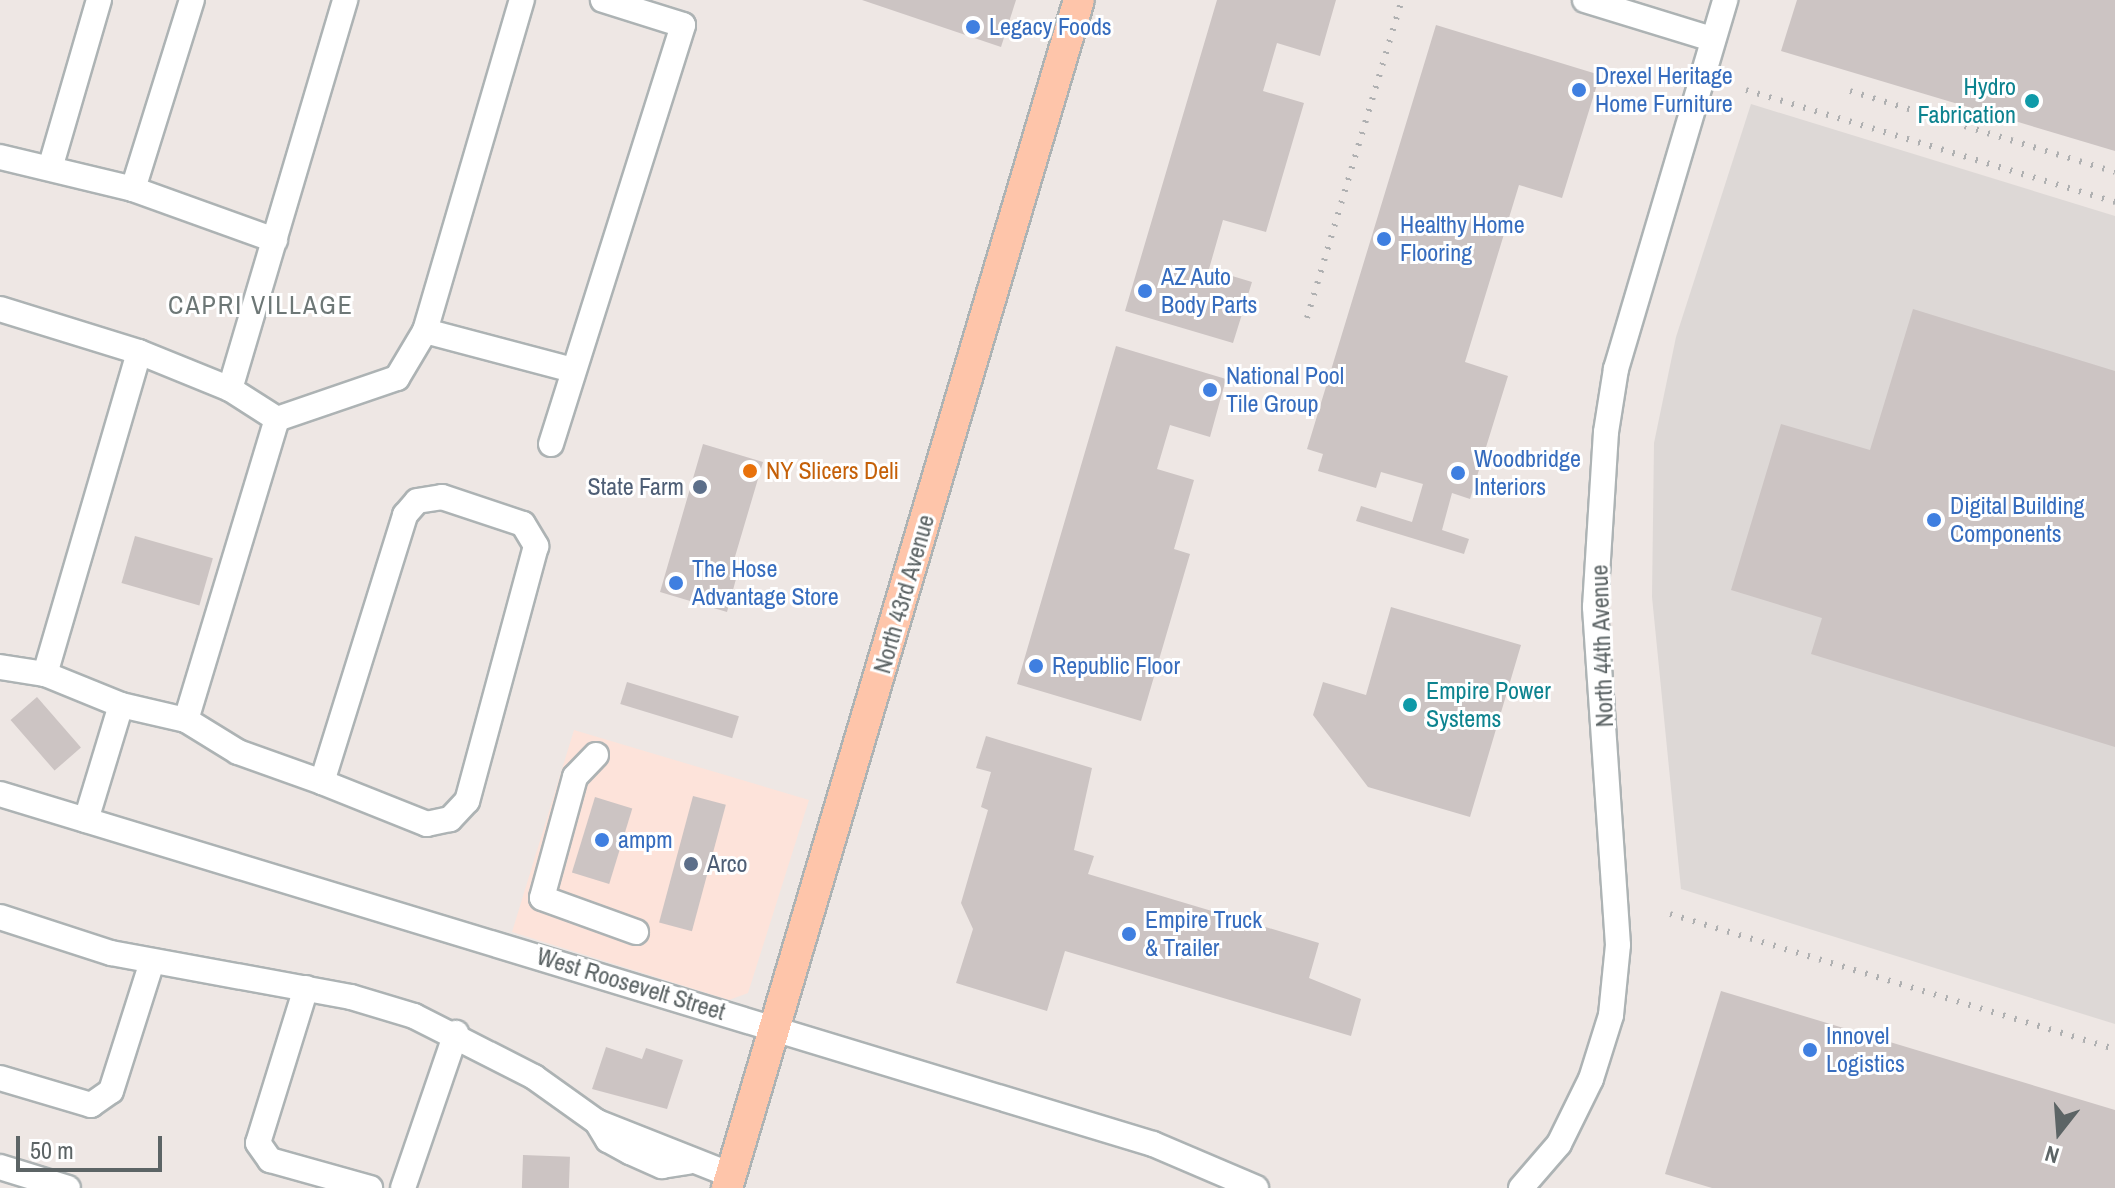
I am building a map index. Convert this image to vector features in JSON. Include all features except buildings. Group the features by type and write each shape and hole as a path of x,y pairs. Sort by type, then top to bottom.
{"main road":[{"name":"North 43rd Avenue","path":"729,1181 1079,0"}],"street":[{"path":"51,165 99,0"},
{"path":"133,189 192,0"},
{"path":"230,389 345,0"},
{"path":"277,419 397,378 425,331 522,0"},
{"path":"551,444 683,25 603,0"},
{"path":"1585,0 1712,39"},
{"name":"North 44th Avenue","path":"1521,1188 1559,1144 1591,1079 1611,1015 1618,945 1595,607 1606,432 1616,369 1725,0"},
{"path":"0,157 51,165 133,189 275,240"},
{"path":"1,314 139,352 230,389 277,419"},
{"path":"425,331 573,370"},
{"path":"45,674 139,352"},
{"path":"186,720 277,419"},
{"path":"0,667 45,674 121,705 186,720 238,752 427,824 450,819 467,801 535,564 536,546 523,524 442,497 417,501 405,515 322,782"},
{"path":"86,820 121,705"},
{"path":"596,755 575,777 542,898 636,932"},
{"name":"West Roosevelt Street","path":"0,794 1153,1144 1256,1188"},
{"path":"1,921 152,962 306,988 456,1033 597,1122 608,1140 630,1152 662,1166 688,1162 729,1181"},
{"path":"0,1078 91,1105 111,1091 152,962"},
{"path":"306,988 258,1143 270,1160 370,1188"},
{"path":"403,1188 456,1033"},
{"path":"0,1167 68,1188"}],"shaded area":[{"path":"1751,104 2115,216 2115,1024 1681,889 1652,597 1654,443 1676,337"},
{"path":"574,730 809,800 748,993 729,1000 512,932"}],"railway":[{"path":"1307,318 1402,0"},
{"path":"1746,90 2115,202"},
{"path":"1850,91 2115,172"},
{"path":"1670,914 2115,1049"}],"place":[{"name":"Legacy Foods","path":"973,27"},
{"name":"Drexel Heritage Home Furniture","path":"1579,90"},
{"name":"Hydro Fabrication","path":"2032,101"},
{"name":"Healthy Home Flooring","path":"1384,239"},
{"name":"AZ Auto Body Parts","path":"1145,291"},
{"name":"National Pool Tile Group","path":"1210,390"},
{"name":"NY Slicers Deli","path":"750,471"},
{"name":"Woodbridge Interiors","path":"1458,473"},
{"name":"State Farm","path":"700,487"},
{"name":"Digital Building Components","path":"1934,520"},
{"name":"The Hose Advantage Store","path":"676,583"},
{"name":"Republic Floor","path":"1036,666"},
{"name":"Empire Power Systems","path":"1410,705"},
{"name":"ampm","path":"602,840"},
{"name":"Arco","path":"691,864"},
{"name":"Empire Truck & Trailer","path":"1129,934"},
{"name":"Innovel Logistics","path":"1810,1050"}],"district":[{"name":"CAPRI VILLAGE","path":"261,305"}]}
